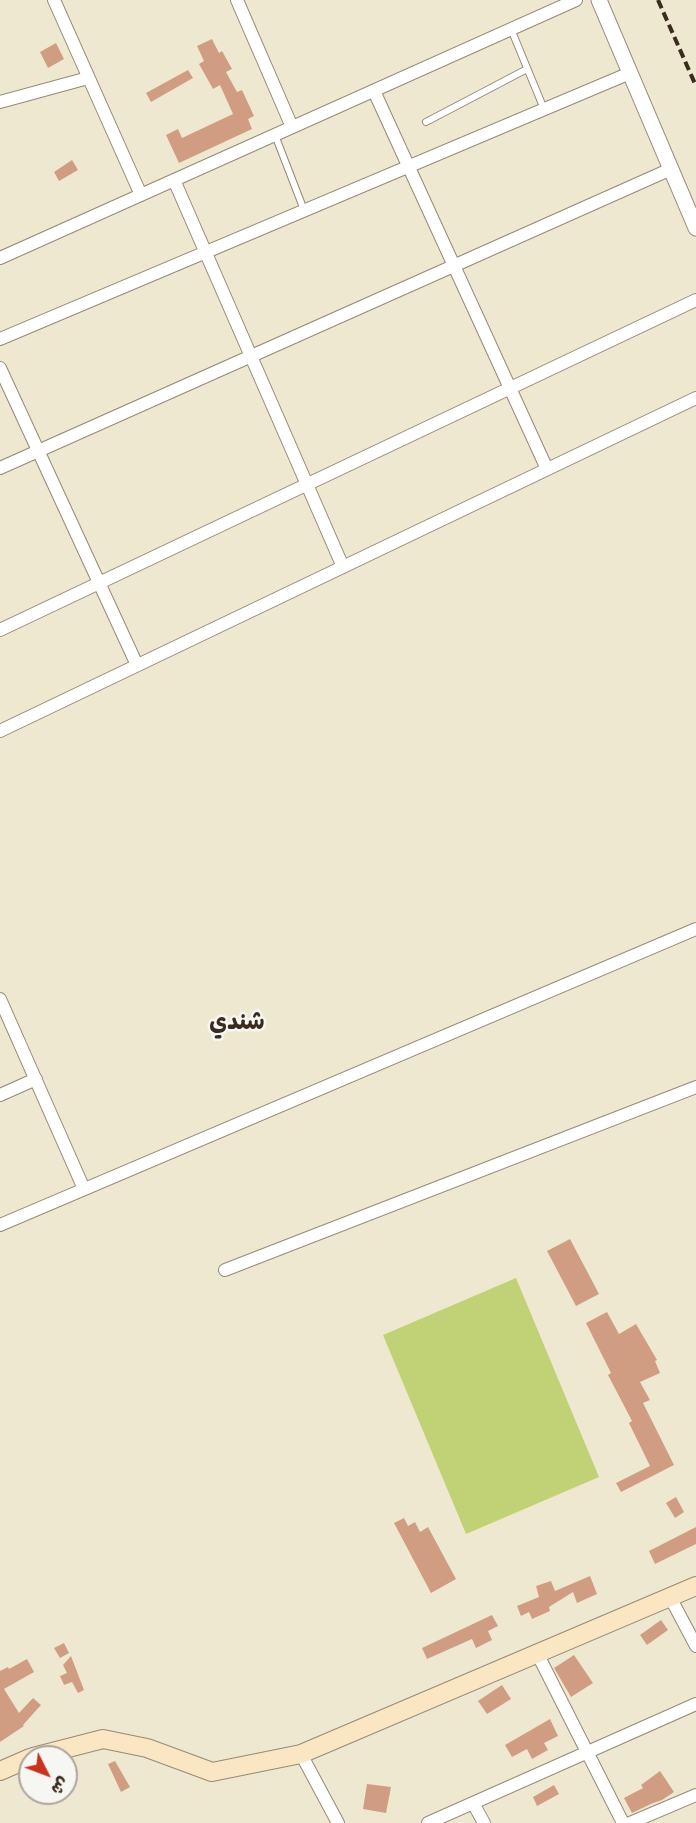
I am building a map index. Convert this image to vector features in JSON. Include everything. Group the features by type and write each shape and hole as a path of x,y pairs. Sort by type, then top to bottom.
{"main road":[{"path":"78,1745 103,1739 147,1748 212,1772 301,1754 696,1586"},
{"path":"0,1771 18,1763"}],"street":[{"path":"54,0 141,195"},
{"path":"237,0 292,128"},
{"path":"0,258 576,0"},
{"path":"599,0 696,228"},
{"path":"0,339 630,74"},
{"path":"0,102 88,78"},
{"path":"374,91 547,469"},
{"path":"0,468 671,169"},
{"path":"174,180 343,567"},
{"path":"0,630 696,300"},
{"path":"0,368 137,666"},
{"path":"0,731 696,398"},
{"path":"0,1225 696,929"},
{"path":"0,999 84,1189"},
{"path":"0,1095 36,1079"},
{"path":"225,1270 696,1087"},
{"path":"670,1597 696,1646"},
{"path":"537,1653 623,1823"},
{"path":"428,1823 696,1704"},
{"path":"301,1754 338,1823"},
{"path":"630,1823 696,1795"},
{"path":"473,1803 484,1823"}],"lane":[{"path":"511,29 544,110"},
{"path":"426,122 527,69"},
{"path":"275,135 304,211"}],"green space":[{"path":"516,1278 599,1477 466,1534 383,1335"}],"building":[{"path":"212,39 219,53 222,51 232,69 226,72 237,92 242,90 254,116 248,119 252,129 179,163 166,135 178,129 182,138 233,114 220,85 213,89 199,64 204,61 197,46"},
{"path":"56,43 64,59 48,68 40,52"},
{"path":"188,70 193,78 151,102 146,93"},
{"path":"72,160 78,170 59,181 54,172"},
{"path":"570,1239 599,1294 576,1306 547,1251"},
{"path":"607,1312 619,1334 636,1324 657,1360 655,1361 660,1373 640,1382 650,1400 643,1403 674,1465 621,1492 616,1483 650,1466 629,1423 632,1421 608,1375 611,1373 586,1323"},
{"path":"676,1497 684,1512 675,1518 666,1503"},
{"path":"404,1518 408,1526 415,1522 420,1532 428,1527 456,1579 431,1593 394,1523"},
{"path":"696,1527 696,1544 655,1564 649,1551"},
{"path":"590,1576 597,1594 577,1603 573,1592 549,1607 550,1611 532,1619 529,1612 521,1616 517,1606 539,1597 536,1586 551,1581 555,1591"},
{"path":"492,1615 498,1626 488,1631 492,1640 476,1648 472,1639 427,1659 422,1648"},
{"path":"661,1620 668,1630 647,1645 640,1635"},
{"path":"64,1643 69,1653 60,1658 54,1648"},
{"path":"574,1655 593,1683 571,1697 554,1668"},
{"path":"71,1656 84,1690 78,1693 72,1682 64,1685 60,1676 67,1673 63,1665"},
{"path":"27,1659 34,1672 4,1689 19,1713 33,1698 41,1705 24,1726 0,1742 0,1671 8,1667 9,1669"},
{"path":"502,1685 511,1699 487,1714 478,1701"},
{"path":"550,1719 558,1736 544,1743 548,1750 532,1759 527,1749 512,1757 505,1745"},
{"path":"115,1761 130,1787 121,1792 108,1764"},
{"path":"660,1771 674,1792 632,1813 624,1798 643,1788 641,1785"},
{"path":"367,1784 391,1787 386,1813 363,1809"},
{"path":"554,1785 559,1794 537,1806 533,1797"}],"railway":[{"path":"658,0 696,86"}],"district":[{"name":"شندي","path":"237,1023"}]}
